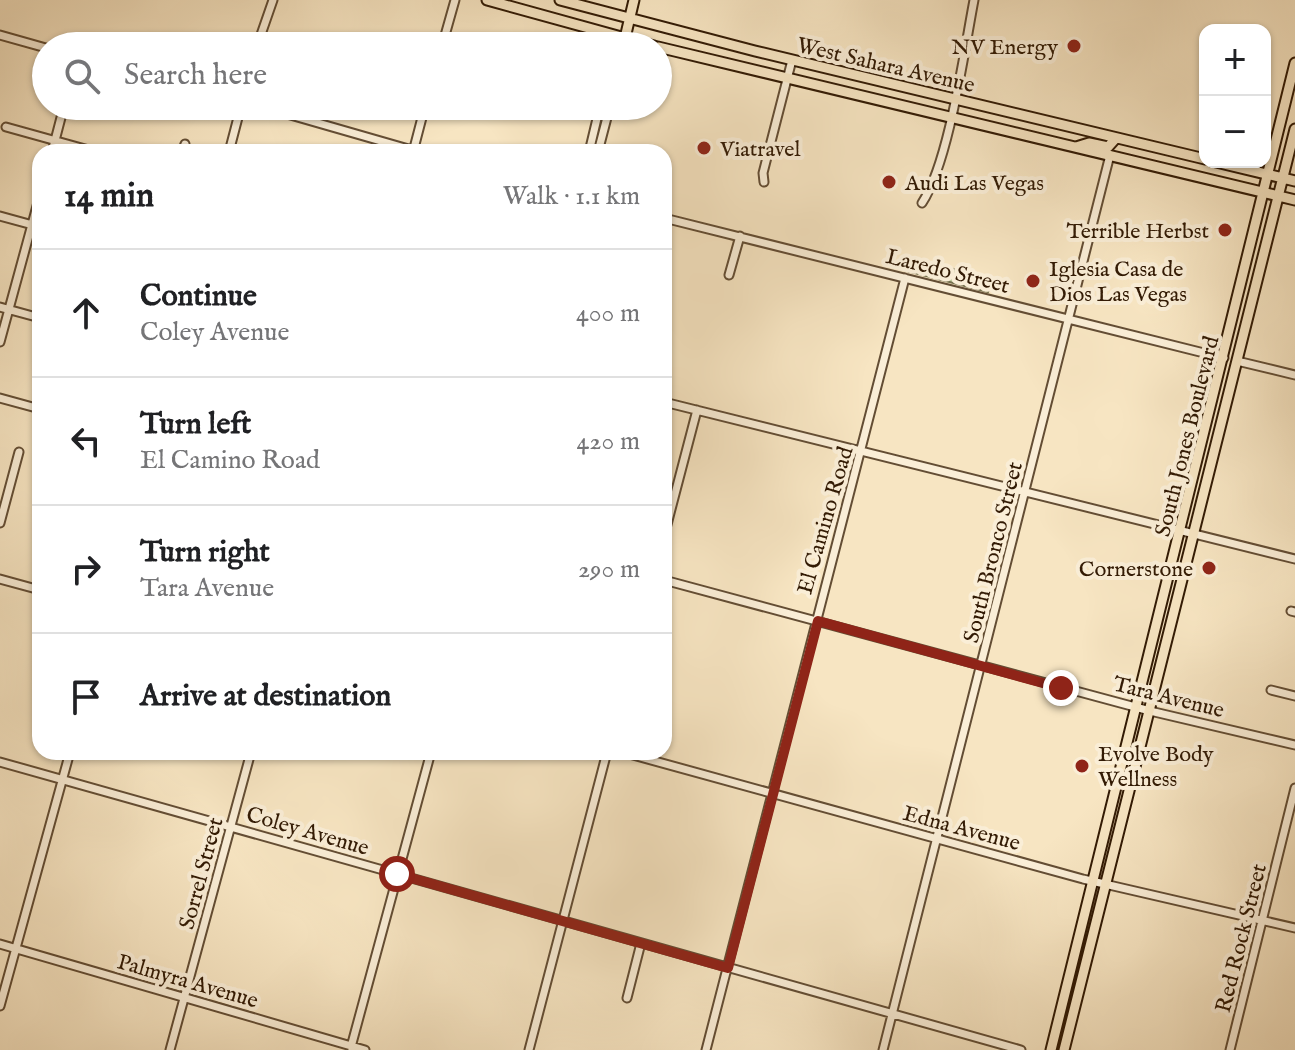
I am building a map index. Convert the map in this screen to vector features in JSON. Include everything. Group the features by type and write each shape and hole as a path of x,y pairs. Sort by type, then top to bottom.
{"main road":[{"name":"West Sahara Avenue","path":"487,0 588,32"},
{"name":"West Sahara Avenue","path":"560,0 792,60 1199,158"},
{"path":"626,32 634,0"},
{"name":"West Sahara Avenue","path":"672,50 1295,200"},
{"name":"South Jones Boulevard","path":"1051,1050 1295,63"},
{"name":"South Jones Boulevard","path":"1064,1050 1295,129"},
{"path":"1076,147 1089,143 1108,147 1116,138"},
{"path":"1242,168 1295,181"},
{"path":"1224,358 1228,365 1224,379 1228,397"}],"street":[{"path":"262,32 273,0"},
{"path":"446,32 455,0"},
{"path":"922,203 929,191 950,116 974,0"},
{"path":"0,35 32,44"},
{"path":"764,182 763,173 792,60"},
{"path":"54,144 60,120"},
{"path":"231,144 237,120"},
{"path":"308,120 391,144"},
{"path":"417,144 422,120"},
{"path":"591,144 597,120"},
{"path":"600,144 606,120"},
{"path":"6,127 69,144"},
{"path":"593,136 602,138"},
{"name":"South Bronco Street","path":"883,1050 1110,155"},
{"path":"0,216 32,225"},
{"name":"Laredo Street","path":"672,221 1224,358"},
{"path":"729,275 740,236"},
{"path":"0,342 32,238"},
{"name":"El Camino Road","path":"706,1050 905,278"},
{"path":"0,307 32,316"},
{"path":"1237,361 1295,375"},
{"path":"0,398 32,407"},
{"path":"672,404 1193,537 1295,559"},
{"path":"672,505 697,410"},
{"path":"0,523 4,490 19,452"},
{"path":"0,579 32,588"},
{"name":"Tara Avenue","path":"672,582 1137,708 1295,745"},
{"path":"1271,690 1295,696"},
{"path":"0,1006 68,760"},
{"name":"Sorrel Street","path":"170,1050 249,760"},
{"path":"350,1048 429,760"},
{"path":"529,1050 605,760"},
{"name":"Edna Avenue","path":"651,760 1093,881 1295,928"},
{"name":"Coley Avenue","path":"0,762 1021,1050"},
{"name":"Red Rock Street","path":"1230,1050 1295,788"},
{"path":"627,998 641,943"},
{"name":"Palmyra Avenue","path":"0,944 365,1050"}],"green space":[{"path":"911,258 992,279 988,292 907,271"}],"place":[{"name":"NV Energy","path":"1074,46"},
{"name":"Viatravel","path":"704,148"},
{"name":"Audi Las Vegas","path":"889,182"},
{"name":"Terrible Herbst","path":"1225,230"},
{"name":"Iglesia Casa de Dios Las Vegas","path":"1033,281"},
{"name":"Cornerstone","path":"1209,568"},
{"name":"Evolve Body Wellness","path":"1082,766"}],"route":[{"path":"397,874 728,968 818,621 1061,688"}]}
